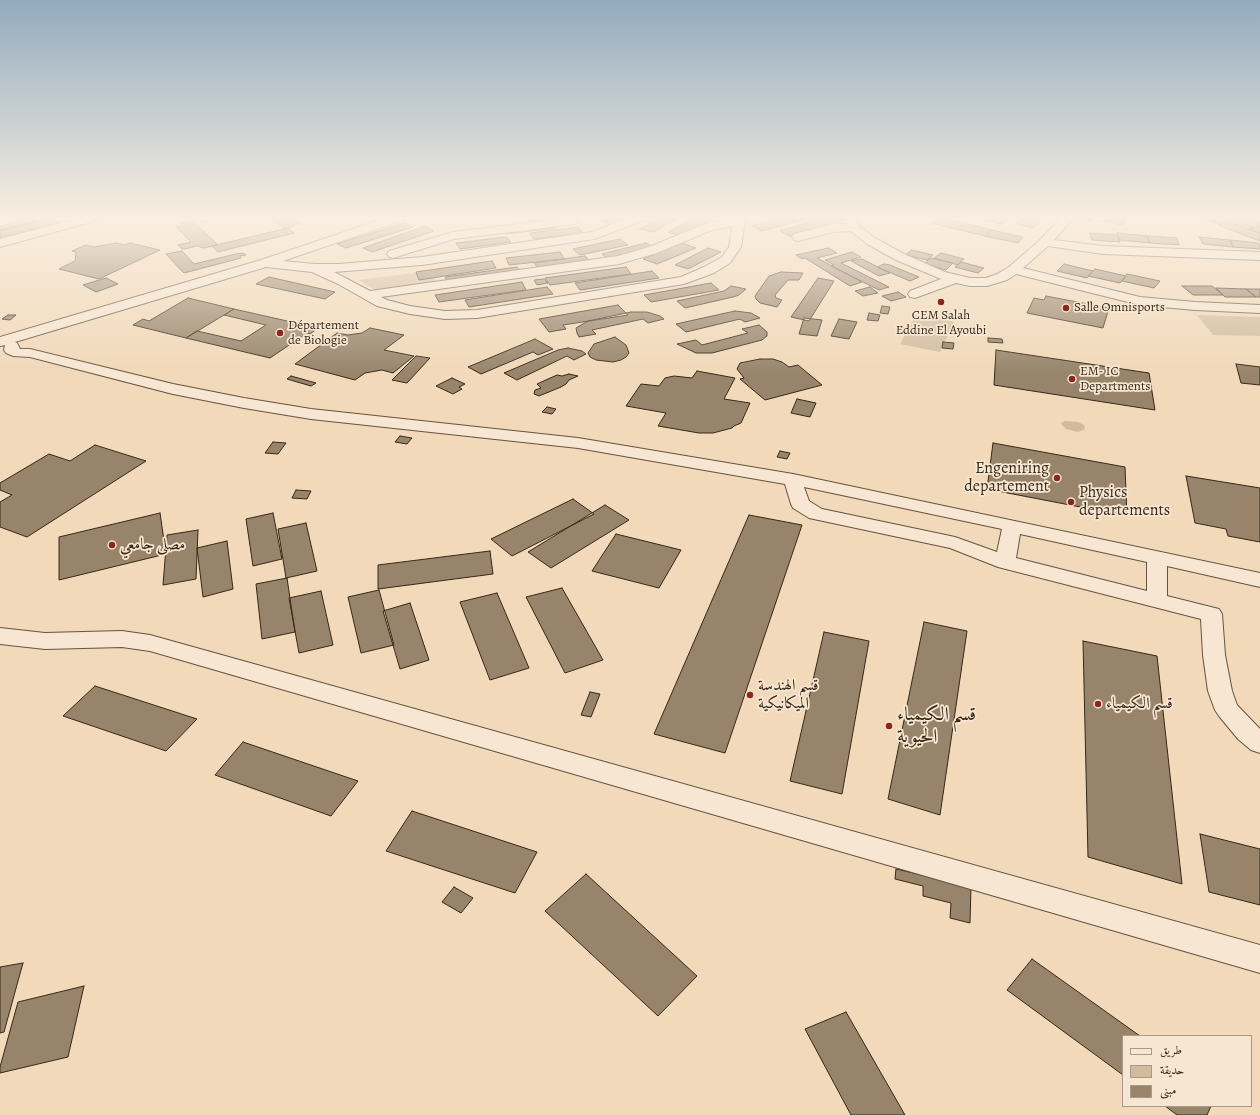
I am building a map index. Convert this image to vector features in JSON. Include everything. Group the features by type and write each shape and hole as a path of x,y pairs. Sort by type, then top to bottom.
{"street":[{"path":"245,269 4,342 11,350 18,353 30,353 173,389 303,413 578,443 793,479 1012,525 1260,580"},
{"path":"317,269 343,281 382,303 410,310 445,315 477,314 684,280 711,269"},
{"path":"367,295 554,269"},
{"path":"929,269 953,279 970,282 987,282 1002,277 1014,270 1140,301 1195,306 1260,309"},
{"path":"914,294 953,279"},
{"path":"793,479 800,504 816,514 954,543 1005,562 1211,614 1216,669 1220,691 1227,710 1247,732 1260,743"},
{"path":"1005,562 1012,525"},
{"path":"1157,558 1157,600"},
{"path":"0,636 45,641 122,639 150,643 1260,959"}],"green space":[{"path":"430,271 437,282 376,290 358,280"},
{"path":"917,314 954,322 940,352 900,344"},
{"path":"1197,315 1260,317 1260,336 1213,335"},
{"path":"1065,421 1078,422 1084,425 1085,429 1078,432 1066,429 1061,423"}],"building":[{"path":"59,269 120,269 99,279"},
{"path":"180,269 199,269 184,273"},
{"path":"436,269 489,269 419,280 416,272"},
{"path":"502,269 519,269 521,272 448,282 445,277"},
{"path":"611,269 627,269 631,274 550,285 545,278"},
{"path":"823,269 838,269 862,282 850,286"},
{"path":"837,269 853,269 889,287 879,290"},
{"path":"866,269 882,269 890,273 879,276"},
{"path":"882,269 900,269 919,277 910,281"},
{"path":"963,269 983,269 978,273"},
{"path":"1059,269 1085,269 1093,271 1087,278 1057,271"},
{"path":"1095,269 1126,276 1120,283 1088,276"},
{"path":"652,271 659,278 580,290 575,283"},
{"path":"781,272 803,273 799,280 788,280 775,295 776,298 782,300 777,307 760,303 755,296 769,276"},
{"path":"1127,274 1160,281 1154,288 1122,281"},
{"path":"269,277 335,292 325,299 256,284"},
{"path":"106,278 118,284 96,292 83,285"},
{"path":"818,278 834,281 809,321 791,317"},
{"path":"544,279 548,283 537,285 534,280"},
{"path":"522,282 526,290 439,302 435,295"},
{"path":"711,283 719,290 651,302 644,295"},
{"path":"731,286 746,289 739,295 733,297 685,308 677,301 724,291"},
{"path":"1182,286 1212,286 1223,295 1193,295"},
{"path":"547,287 553,294 469,307 465,300"},
{"path":"870,287 878,293 863,296 855,291"},
{"path":"1216,288 1246,289 1256,297 1225,297"},
{"path":"1246,289 1260,289 1260,297 1256,297"},
{"path":"898,292 906,297 891,301 882,296"},
{"path":"1046,296 1109,308 1103,328 1027,313 1034,298 1044,300"},
{"path":"188,298 234,309 186,338 133,325 143,319 149,321"},
{"path":"618,305 628,315 563,325 566,329 549,332 539,319"},
{"path":"882,306 890,307 888,314 880,313"},
{"name":"Département de Biologie","path":"234,309 318,328 310,334 307,333 270,358 186,338 197,331 241,341 266,325 224,315"},
{"path":"735,311 751,313 760,318 745,322 740,319 686,332 676,324"},
{"path":"631,312 647,312 660,316 664,319 648,323 643,319 592,330 596,334 579,337 577,333 576,328 588,321"},
{"path":"869,313 880,315 878,321 867,320"},
{"path":"8,315 16,315 10,320 2,319"},
{"path":"804,318 822,320 817,336 799,334"},
{"path":"839,319 857,322 849,339 831,336"},
{"path":"759,325 767,332 767,336 762,340 712,353 696,353 677,344 696,340 702,345 748,333 742,329"},
{"path":"370,328 404,335 384,350 414,356 393,373 382,370 365,373 355,380 295,364 337,333 348,335 362,333"},
{"path":"615,337 626,345 629,353 626,357 613,362 596,360 590,357 588,353 594,344"},
{"path":"988,338 1002,339 1003,343 988,342"},
{"path":"535,339 553,349 538,355 533,352 481,374 468,367"},
{"path":"943,342 954,343 953,349 942,348"},
{"path":"568,348 582,351 586,354 574,360 567,356 517,380 504,373 558,350"},
{"name":"EM- IC Departments","path":"996,350 1149,373 1155,410 994,385"},
{"path":"416,356 430,358 407,383 392,380"},
{"path":"760,359 773,359 782,362 789,367 798,365 822,385 765,400 740,379 744,378 737,369 740,363"},
{"path":"1236,364 1260,367 1260,385 1241,383"},
{"path":"697,371 735,378 724,399 750,403 741,423 732,428 713,433 699,433 658,426 666,413 626,406 641,384 659,386 665,378 674,376 692,378"},
{"path":"569,374 578,376 569,380 561,387 539,396 534,394 535,390 541,388 537,384 557,375 562,376"},
{"path":"291,376 316,383 311,386 287,379"},
{"path":"452,378 465,384 459,387 462,389 453,394 436,386"},
{"path":"797,399 816,403 810,417 791,413"},
{"path":"547,407 556,409 552,414 542,412"},
{"path":"400,436 412,438 407,444 395,442"},
{"path":"273,442 286,443 278,454 265,453"},
{"name":"Engeniring departement","path":"993,443 1125,467 1127,516 987,489"},
{"path":"95,445 146,461 27,537 0,527 0,502 12,495 0,490 0,483 49,454 70,461"},
{"path":"780,451 790,453 787,459 777,457"},
{"path":"1186,476 1260,488 1260,542 1228,536 1226,529 1195,523"},
{"path":"296,490 311,491 307,499 292,498"},
{"path":"573,499 594,514 512,556 491,539"},
{"path":"605,505 629,520 551,568 528,552"},
{"name":"مصلى جامعي","path":"160,513 166,554 59,580 59,537"},
{"path":"273,513 282,559 253,566 246,519"},
{"path":"749,515 802,525 725,753 654,734"},
{"path":"306,523 317,571 286,578 278,529"},
{"path":"198,530 196,579 163,585 167,535"},
{"path":"616,534 681,550 659,588 592,571"},
{"path":"227,541 233,589 203,597 197,548"},
{"path":"490,551 493,574 378,589 378,565"},
{"path":"287,578 295,632 262,639 256,584"},
{"path":"562,588 603,660 565,673 526,597"},
{"path":"379,590 394,645 361,653 348,597"},
{"path":"321,591 333,645 299,653 289,598"},
{"path":"497,593 529,668 490,680 460,602"},
{"path":"410,603 429,660 400,669 383,611"},
{"path":"924,622 967,631 940,815 888,799"},
{"path":"824,632 869,641 842,794 790,781"},
{"path":"1083,641 1157,656 1182,884 1088,857"},
{"path":"95,686 197,719 166,751 63,716"},
{"path":"590,692 600,694 591,717 581,715"},
{"path":"243,742 358,781 331,816 215,775"},
{"path":"412,811 537,852 515,893 386,851"},
{"path":"1200,834 1260,849 1260,905 1209,892"},
{"path":"896,869 971,886 970,923 950,918 951,903 923,896 923,886 895,879"},
{"path":"586,874 697,976 658,1016 545,911"},
{"path":"454,887 473,898 461,913 442,902"},
{"path":"1032,959 1139,1035 1122,1035 1122,1074 1007,990"},
{"path":"23,963 4,1032 0,1033 0,967"},
{"path":"84,986 68,1057 0,1073 0,1067 18,1002"},
{"path":"846,1012 905,1115 851,1115 805,1029"},
{"path":"1166,1107 1211,1107 1207,1115 1177,1115"}],"place":[{"name":"CEM Salah Eddine El Ayoubi","path":"941,302"},
{"name":"Salle Omnisports","path":"1066,308"},
{"name":"Département de Biologie","path":"280,333"},
{"name":"EM- IC Departments","path":"1072,379"},
{"name":"Engeniring departement","path":"1057,478"},
{"name":"Physics departements","path":"1071,502"},
{"name":"مصلى جامعي","path":"112,545"},
{"name":"قسم الهندسة الميكانيكية","path":"750,695"},
{"name":"قسم الكيمياء","path":"1098,704"},
{"name":"قسم الكيمياء الحيوية","path":"889,726"}]}
